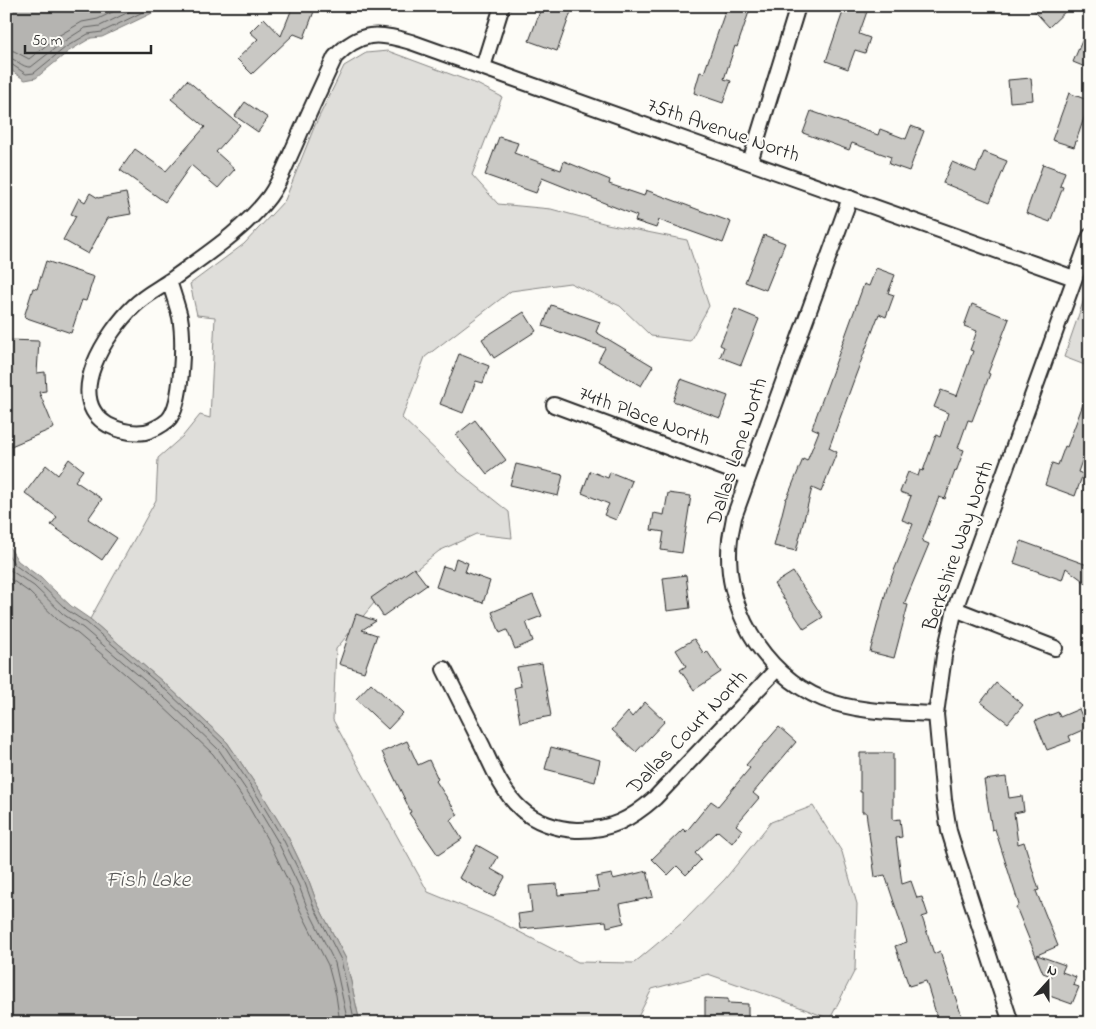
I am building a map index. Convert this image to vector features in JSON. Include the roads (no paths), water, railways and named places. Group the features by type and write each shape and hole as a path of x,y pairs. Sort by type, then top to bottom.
{"street":[{"path":"483,67 502,6"},
{"path":"750,162 798,6"},
{"name":"75th Avenue North","path":"169,281 237,230 268,198 277,185 335,57 345,47 357,39 368,35 394,37 483,67 1074,278"},
{"name":"Dallas Lane North","path":"850,198 734,517 730,540 733,588 738,609 760,649 777,669 798,685 823,699 850,707 879,711 936,714"},
{"name":"Berkshire Way North","path":"1011,1023 949,831 940,772 936,714 944,656 955,609 1090,236"},
{"path":"169,281 180,318 181,336 180,384 175,408 169,420 155,429 137,433 118,430 104,422 94,410 88,394 88,380 95,361 110,336 133,307 145,296 169,281"},
{"name":"74th Place North","path":"554,405 748,477"},
{"path":"955,609 1055,648"},
{"name":"Dallas Court North","path":"444,669 503,787 521,809 544,823 566,829 592,830 614,825 636,815 649,804 777,669"}],"water":[{"path":"6,6 167,6 102,37 91,38 69,51 36,78 25,80 6,67"},
{"name":"Fish Lake","path":"6,542 18,561 41,578 71,606 90,619 171,689 227,742 288,837 309,881 317,903 346,959 360,1023 6,1023"}]}
